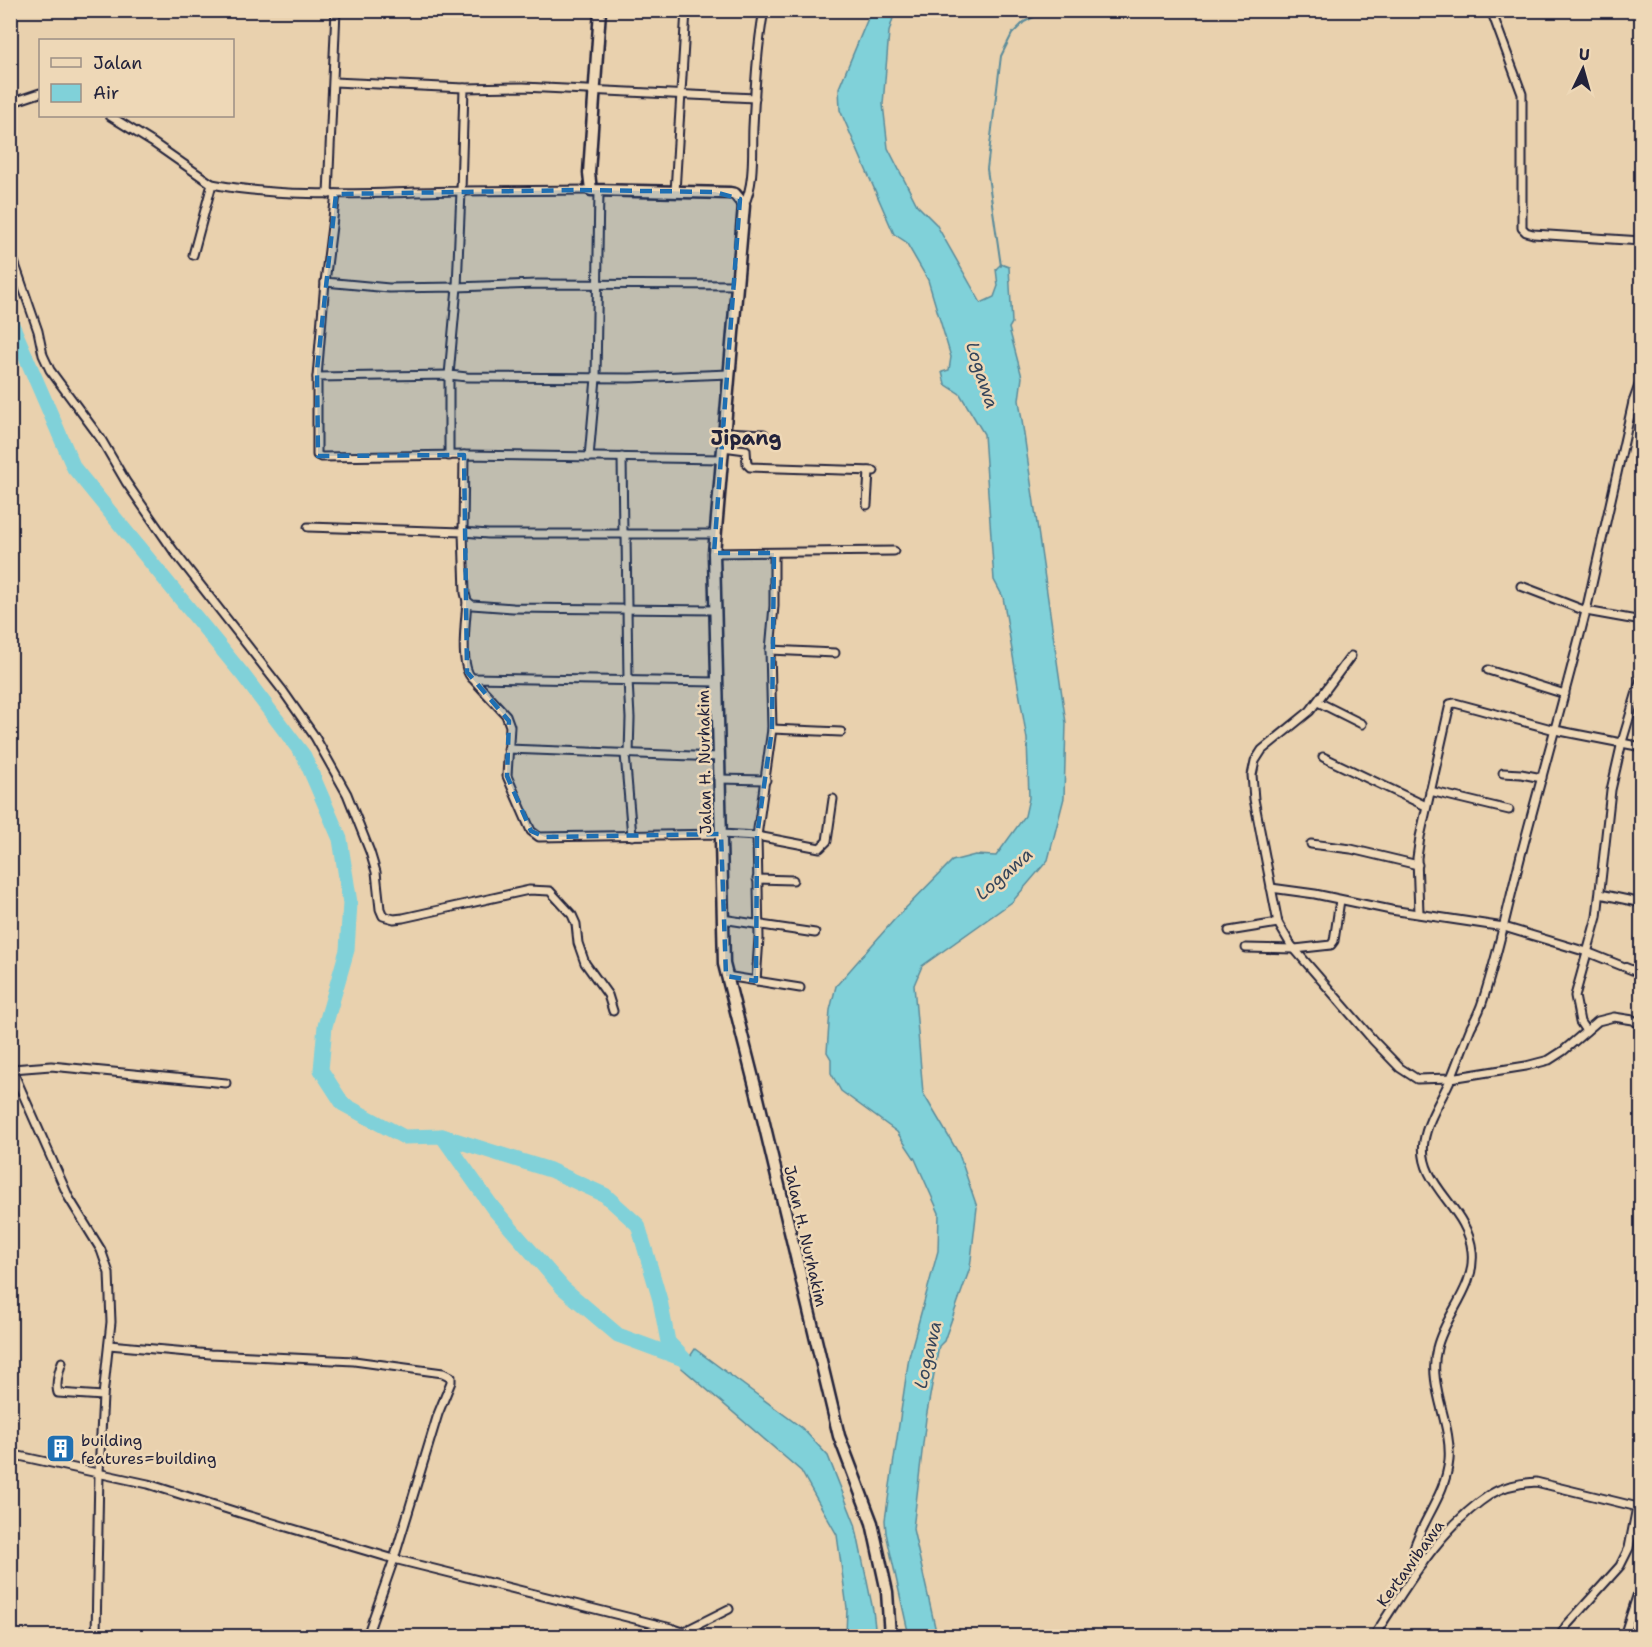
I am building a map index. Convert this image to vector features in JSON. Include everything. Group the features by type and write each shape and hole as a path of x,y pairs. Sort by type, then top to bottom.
{"main road":[{"path":"600,10 589,173 595,191 735,194 744,205"},
{"name":"Jalan H. Nurhakim","path":"744,205 714,553 723,955 726,976 758,1098 839,1436 872,1523 887,1592 890,1636"}],"street":[{"path":"336,10 332,194 317,377 318,456 464,455 722,459"},
{"path":"675,192 686,10"},
{"path":"744,205 750,180 755,98 765,10"},
{"path":"1491,10 1522,94 1522,228 1533,234 1641,241"},
{"path":"334,82 464,88 523,87 755,98"},
{"path":"449,456 449,375 457,287 464,88"},
{"path":"10,102 39,93"},
{"path":"112,117 212,184 270,192 332,194 595,191 598,285 596,378 589,457"},
{"path":"193,255 212,184"},
{"path":"10,250 38,331 43,355 50,370 101,439 136,498 315,737 347,794 376,872 380,909 383,916 394,919 403,918 529,890 550,891 572,915 585,963 608,995 613,1011"},
{"path":"325,282 389,288 738,285"},
{"path":"317,377 449,375 596,378 729,374"},
{"path":"1422,1564 1416,1554 1416,1542 1440,1496 1449,1459 1447,1428 1434,1373 1435,1353 1443,1329 1466,1290 1473,1254 1470,1235 1460,1216 1431,1178 1424,1163 1426,1130 1481,1007 1504,927 1586,611 1633,402 1641,377"},
{"path":"1633,402 1641,405"},
{"path":"725,432 764,434"},
{"path":"723,447 746,450 747,464 750,467 871,471 867,505"},
{"path":"464,455 463,532 467,602 465,651 467,672 506,715 510,726 507,776 535,835 545,837 721,834 757,836 815,848 823,847 827,841 833,799"},
{"path":"622,457 630,718 627,754 632,836"},
{"path":"308,527 488,534 715,534"},
{"path":"714,553 894,551"},
{"path":"756,981 757,836 772,729 770,650 774,606 774,553"},
{"path":"1521,586 1586,611 1641,621"},
{"path":"467,602 472,605 513,608 715,610"},
{"path":"770,650 835,653"},
{"path":"1351,656 1337,672 1322,705 1262,750 1255,761 1251,784 1274,888 1278,923 1284,935 1299,948 1322,983 1348,1009 1373,1040 1400,1068 1417,1079 1526,1066 1549,1060 1563,1051 1584,1027 1614,1017 1633,1020 1641,1026"},
{"path":"1488,670 1565,694"},
{"path":"1584,1027 1575,996 1597,917 1610,802 1622,742 1641,675"},
{"path":"472,678 717,682"},
{"path":"1419,913 1417,858 1420,837 1450,704 1455,703 1493,712 1555,730 1641,747"},
{"path":"1322,705 1362,724"},
{"path":"772,729 841,732"},
{"path":"508,750 719,757"},
{"path":"1323,757 1426,806"},
{"path":"1503,773 1542,778"},
{"path":"719,779 766,780"},
{"path":"1430,791 1509,810"},
{"path":"1311,844 1351,849 1418,865"},
{"path":"758,879 793,880"},
{"path":"1274,888 1504,927 1587,952 1641,974"},
{"path":"1600,894 1641,903"},
{"path":"1246,948 1299,948 1333,944 1340,900"},
{"path":"722,919 815,933"},
{"path":"1229,931 1278,923"},
{"path":"726,976 800,988"},
{"path":"96,1636 99,1472 103,1396 109,1345 110,1281 101,1250 69,1198 11,1067 51,1066 225,1083"},
{"path":"109,1345 210,1354 354,1361 443,1373 451,1377 394,1559 367,1636"},
{"path":"62,1362 56,1389 58,1393 103,1396"},
{"path":"10,1454 148,1484 259,1520 394,1559 684,1634 729,1609"},
{"name":"Kertawibawa","path":"1374,1636 1422,1564 1453,1526 1493,1493 1522,1483 1536,1482 1640,1507"},
{"path":"1560,1636 1566,1626 1620,1566 1629,1548 1640,1507"},
{"path":"1624,1636 1641,1581"}],"highlighted area":[{"path":"580,190 715,192 740,199 714,553 774,553 772,729 757,836 756,981 726,976 721,834 545,837 531,831 507,776 509,721 467,672 464,455 318,456 317,370 336,194"}],"water":[{"name":"Logawa","path":"871,11 895,11 889,32 883,104 888,148 917,205 936,224 981,303 994,297 998,286 996,269 1001,264 1009,267 1012,323 1009,328 1022,377 1019,400 1066,723 1064,798 1048,860 1012,902 922,966 914,985 923,1093 959,1154 977,1207 970,1268 944,1341 939,1346 926,1418 913,1529 937,1636 909,1636 885,1520 909,1357 938,1251 939,1213 915,1159 897,1132 841,1091 831,1073 831,1059 827,1052 830,1010 836,986 894,920 952,861 975,855 996,856 1025,816 1029,798 1027,739 1003,597 994,580 984,434 960,394 945,384 942,372 949,370 951,357 928,280 906,242 894,234 840,110 839,88"},
{"path":"695,1349 802,1428 828,1456 855,1524 873,1610 876,1636 846,1636 847,1608 837,1535 801,1471 682,1368"}],"waterway":[{"path":"1001,266 987,169 1001,56 1012,34 1024,22 1047,10"},
{"path":"10,320 74,468 243,675 304,756 340,839 350,903 347,950 325,1026 321,1070 343,1104 404,1137 442,1136 550,1170 605,1195 638,1225 660,1300 668,1342 686,1361 702,1373"},
{"path":"442,1136 493,1208 563,1288 618,1335 683,1359"},
{"path":"1636,1636 1642,1616"}],"place":[{"name":"building features=building","path":"60,1449"}],"district":[{"name":"Jipang","path":"746,438"}]}
